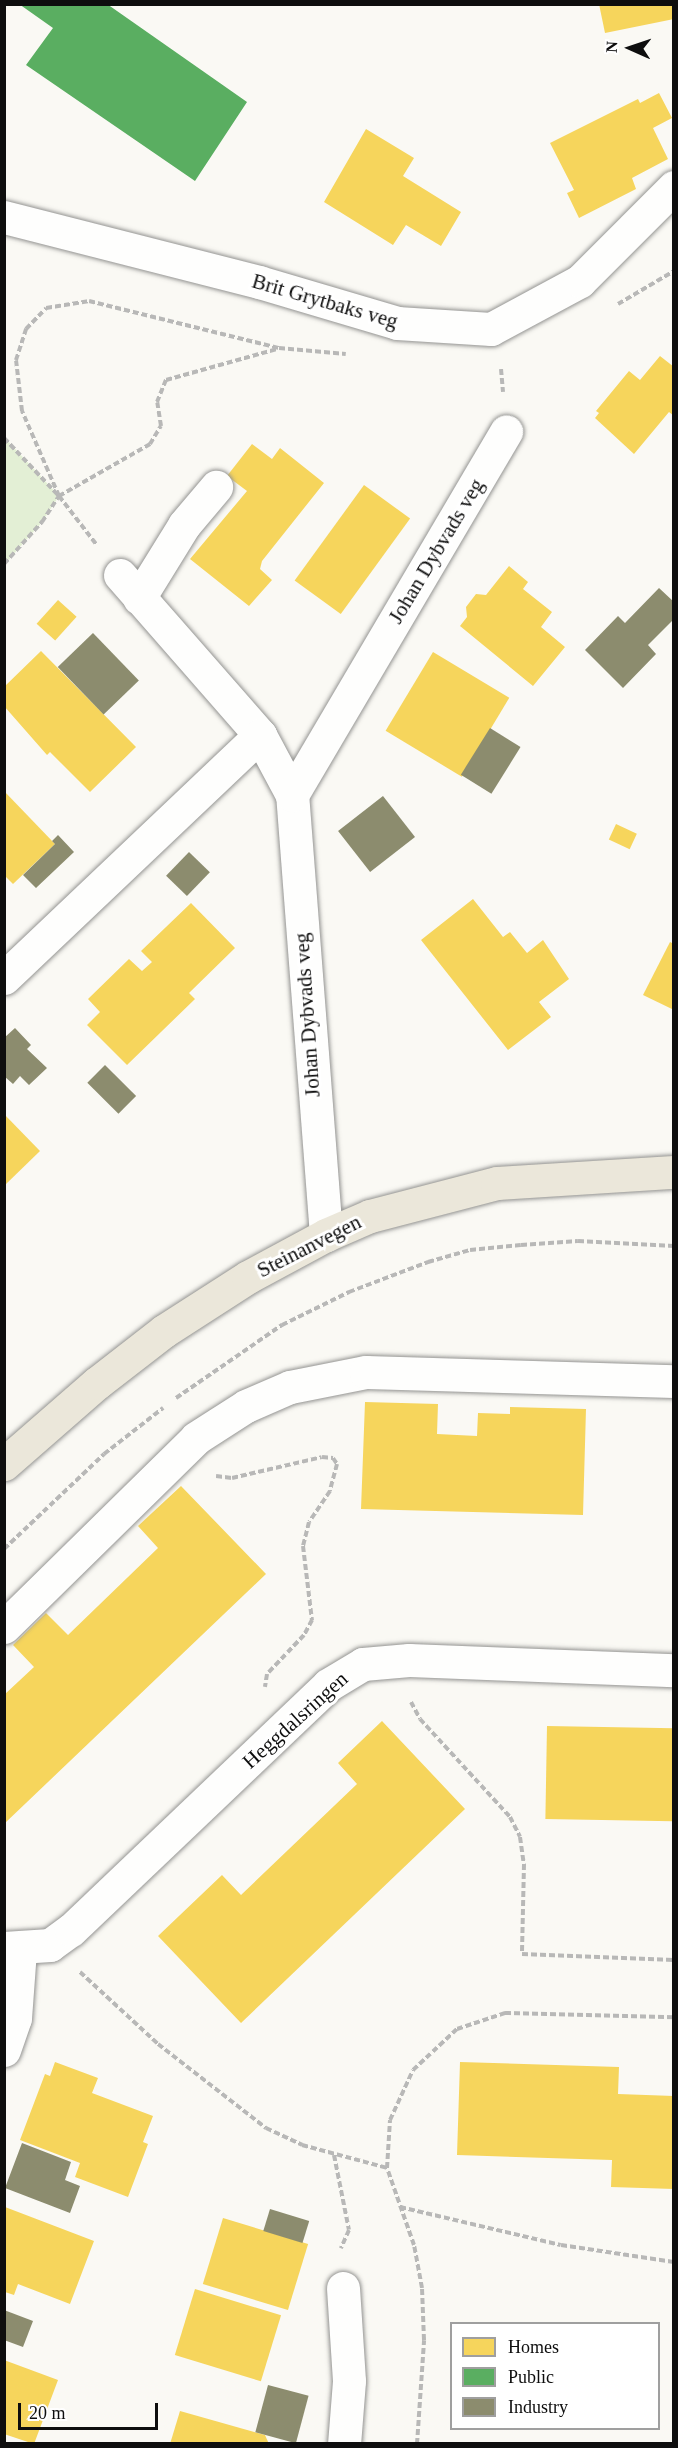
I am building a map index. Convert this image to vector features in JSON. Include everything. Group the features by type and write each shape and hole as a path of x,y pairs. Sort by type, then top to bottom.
{"main road":[{"name":"Steinanvegen","path":"4,1464 97,1383 164,1331 248,1277 326,1235 370,1216 497,1183 674,1172"}],"street":[{"path":"491,329 580,281 674,187"},
{"name":"Brit Grytbaks veg","path":"4,217 259,282 397,323 491,329"},
{"name":"Johan Dybvads veg","path":"292,795 506,431"},
{"path":"130,587 216,487"},
{"name":"Johan Dybvads veg","path":"130,587 260,735 292,795 326,1235"},
{"path":"4,978 260,735"},
{"path":"4,1627 186,1447 246,1406 290,1387 327,1377 426,1371 674,1381"},
{"name":"Heggdalsringen","path":"25,1947 71,1930 292,1720 347,1671 363,1664 409,1660 674,1670"},
{"path":"4,2050 15,2018 25,1947"},
{"path":"343,2288 349,2381 344,2444"}],"path":[{"path":"4,564 42,522 58,496 150,444 161,426 157,402 166,380 279,348 89,301 46,308 26,328 16,360 22,411 58,496"},
{"path":"491,329 501,362 506,431"},
{"path":"4,438 58,496 130,587"},
{"path":"186,1447 209,1474 221,1478 322,1457 333,1458 337,1464 330,1491 309,1522 303,1546 305,1581 313,1607 312,1620 304,1635 267,1674 265,1683 265,1689 292,1720"},
{"path":"409,1660 408,1688 415,1711 510,1817 520,1837 524,1864 522,1954 674,1960"},
{"path":"25,1947 158,2044 266,2128 334,2155 387,2168"},
{"path":"417,2444 424,2340 422,2288 414,2245 387,2168 390,2120 413,2070 457,2029 505,2013 674,2017"},
{"path":"334,2155 349,2230 337,2256 343,2288"},
{"path":"400,2207 561,2245 674,2262"}],"green space":[{"path":"5,438 59,496 42,522 5,564"}],"building: Homes":[{"path":"599,4 674,4 674,19 605,33"},
{"path":"659,93 672,118 653,128 668,159 632,178 636,189 579,218 567,193 574,190 550,143 638,99 640,103"},
{"path":"366,129 414,158 403,176 461,212 441,246 406,225 393,245 324,202"},
{"path":"660,356 674,367 674,416 669,412 634,454 595,418 599,413 596,411 629,371 640,380"},
{"path":"252,444 272,459 280,448 324,483 262,561 260,569 272,580 249,606 190,559 247,491 227,476"},
{"path":"364,485 410,519 341,614 295,580"},
{"path":"509,566 528,582 523,589 552,612 541,627 565,647 533,686 460,626 467,617 466,607 476,594 486,595"},
{"path":"58,600 77,617 55,641 37,624"},
{"path":"41,651 136,747 90,792 50,752 47,755 4,706 4,687"},
{"path":"433,652 509,698 462,777 386,731"},
{"path":"4,791 55,844 13,884 4,875"},
{"path":"616,824 637,834 630,849 609,839"},
{"path":"473,899 503,937 510,932 527,953 543,940 569,979 539,1002 551,1017 508,1050 421,940"},
{"path":"191,903 235,948 189,993 195,999 127,1065 87,1025 100,1012 88,999 129,959 142,971 152,962 141,951"},
{"path":"670,942 674,944 674,1010 643,995"},
{"path":"4,1114 40,1151 4,1186"},
{"path":"365,1402 438,1404 437,1434 477,1436 478,1413 510,1414 510,1407 586,1409 583,1515 361,1509"},
{"path":"181,1486 266,1574 4,1824 4,1695 34,1667 13,1645 46,1613 68,1635 158,1548 138,1526"},
{"path":"382,1721 465,1809 241,2023 158,1936 222,1875 241,1895 357,1784 338,1763"},
{"path":"547,1726 674,1728 672,1821 545,1819"},
{"path":"55,2062 98,2078 92,2093 153,2116 143,2142 148,2144 128,2197 75,2177 80,2163 20,2140 45,2074 50,2076"},
{"path":"460,2062 619,2067 618,2094 674,2096 674,2189 611,2187 612,2160 457,2155"},
{"path":"5,2207 94,2241 70,2304 18,2284 14,2295 5,2292"},
{"path":"223,2218 308,2244 288,2310 203,2284"},
{"path":"195,2289 281,2315 261,2381 175,2355"},
{"path":"4,2360 58,2380 34,2444 4,2434"},
{"path":"180,2411 265,2435 269,2444 170,2444"}],"building: Public":[{"path":"19,4 107,4 247,102 195,181 26,65 53,28"}],"building: Industry":[{"path":"659,588 674,602 674,619 648,645 656,654 623,688 585,650 618,616 625,623"},
{"path":"93,633 139,680 104,715 58,667"},
{"path":"490,728 521,747 491,794 461,775"},
{"path":"383,796 415,837 370,872 338,831"},
{"path":"58,835 74,852 36,888 23,875 55,844 52,841"},
{"path":"189,852 210,872 187,896 166,876"},
{"path":"15,1028 31,1045 27,1049 47,1068 29,1085 20,1076 13,1084 4,1076 4,1038"},
{"path":"105,1065 136,1096 118,1114 87,1083"},
{"path":"22,2143 71,2162 65,2180 80,2186 70,2213 5,2188"},
{"path":"270,2209 309,2221 302,2243 263,2231"},
{"path":"4,2310 33,2321 23,2347 4,2340"},
{"path":"268,2385 309,2396 296,2443 255,2432"}]}
